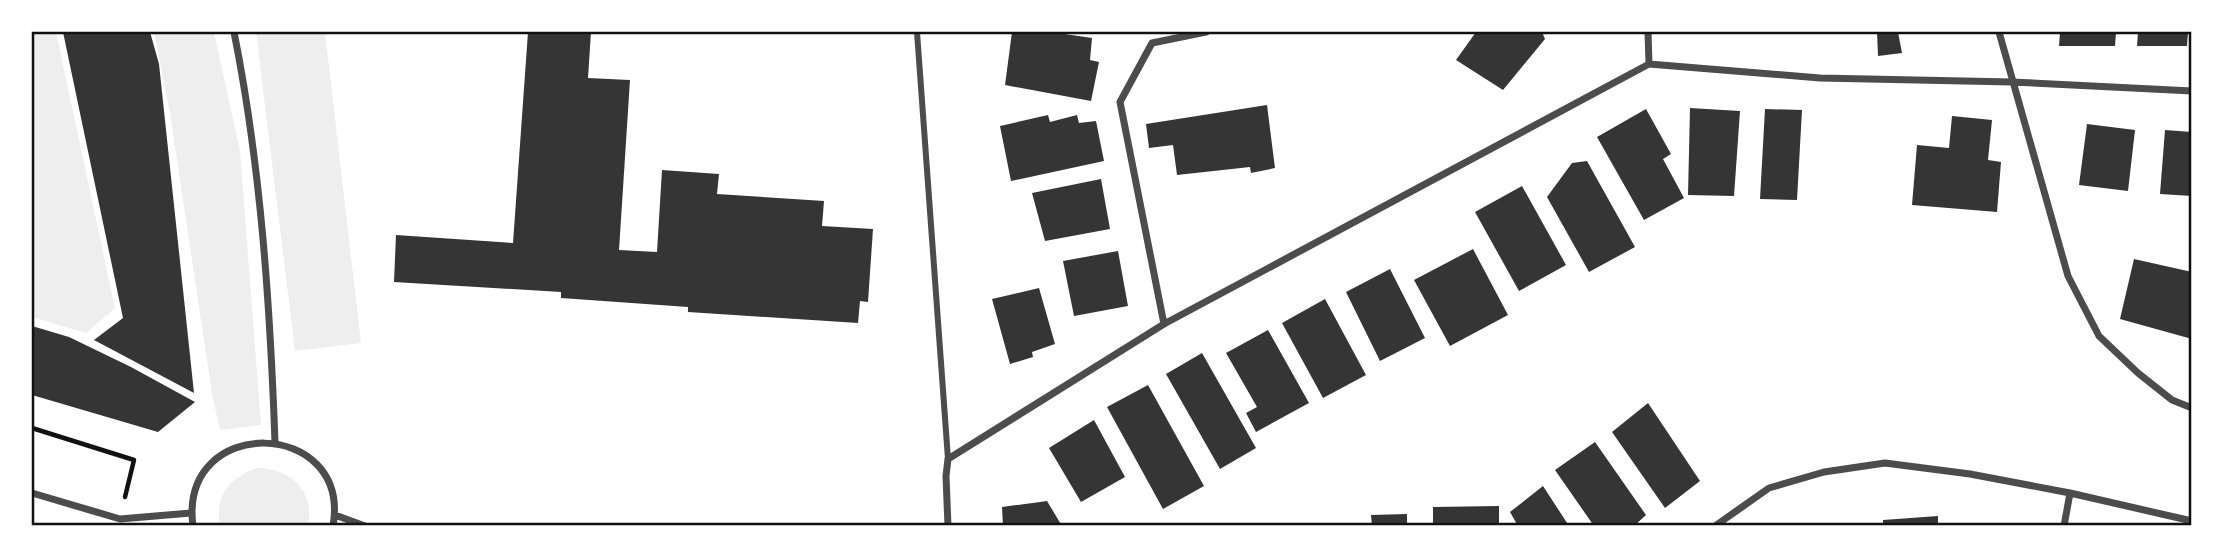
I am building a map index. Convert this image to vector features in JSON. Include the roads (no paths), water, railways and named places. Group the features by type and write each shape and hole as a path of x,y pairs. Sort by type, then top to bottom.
{"street":[{"path":"234,32 256,172 267,274 275,442"},
{"path":"917,32 948,459 948,526"},
{"path":"1164,324 1121,102 1152,43 1206,32"},
{"path":"1648,32 1649,64"},
{"path":"1999,32 2068,276 2099,336 2138,373 2172,400 2192,408"},
{"path":"948,459 1164,324 1649,64 1820,78 2012,82 2192,92"},
{"path":"193,526 191,513 196,488 208,467 227,451 250,442 275,442 294,448 311,460 324,475 332,495 335,514 333,526"},
{"path":"1714,526 1769,488 1824,472 1885,463 1970,474 2070,493 2192,521"},
{"path":"32,493 120,519 191,513"},
{"path":"2064,526 2070,493"},
{"path":"335,514 365,526"}]}
